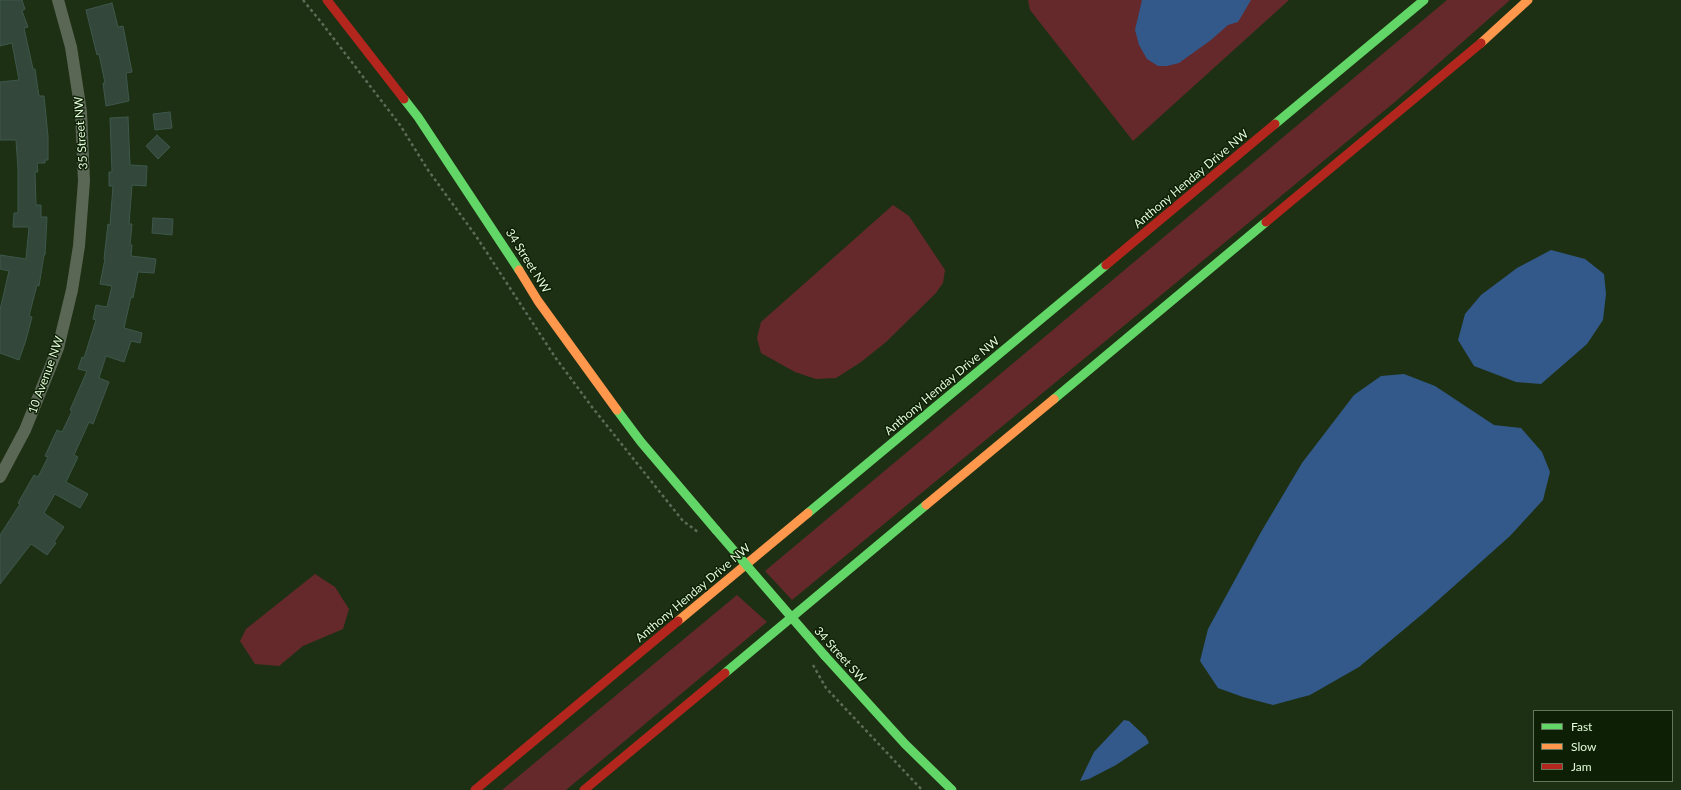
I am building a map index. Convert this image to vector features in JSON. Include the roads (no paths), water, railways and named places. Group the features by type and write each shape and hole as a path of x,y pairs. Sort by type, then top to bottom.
{"main road":[{"name":"34 Street NW","path":"327,0 418,117 502,243 538,301 586,368 641,442 716,530"},
{"name":"Anthony Henday Drive NW","path":"475,790 1424,0"},
{"path":"584,790 1475,48 1528,0"},
{"name":"34 Street SW","path":"716,530 825,656 905,744 952,790"}],"street":[{"name":"35 Street NW","path":"58,0 71,47 81,112 84,165 83,202 76,268"},
{"name":"10 Avenue NW","path":"0,477 26,430 50,372 68,312 76,268"}],"water":[{"path":"1142,0 1251,0 1238,22 1228,25 1211,40 1179,63 1167,66 1158,66 1147,59 1139,45 1135,30"},
{"path":"1551,250 1585,259 1604,274 1606,294 1603,320 1587,344 1541,384 1516,382 1474,366 1458,340 1465,314 1481,295 1517,268"},
{"path":"1404,374 1435,386 1494,425 1521,428 1542,452 1550,472 1543,500 1510,536 1426,611 1359,667 1310,695 1273,705 1243,697 1218,688 1200,661 1208,629 1261,532 1302,463 1354,395 1381,376"},
{"path":"1124,720 1129,721 1146,737 1149,743 1116,765 1089,779 1080,781 1094,752"}]}
